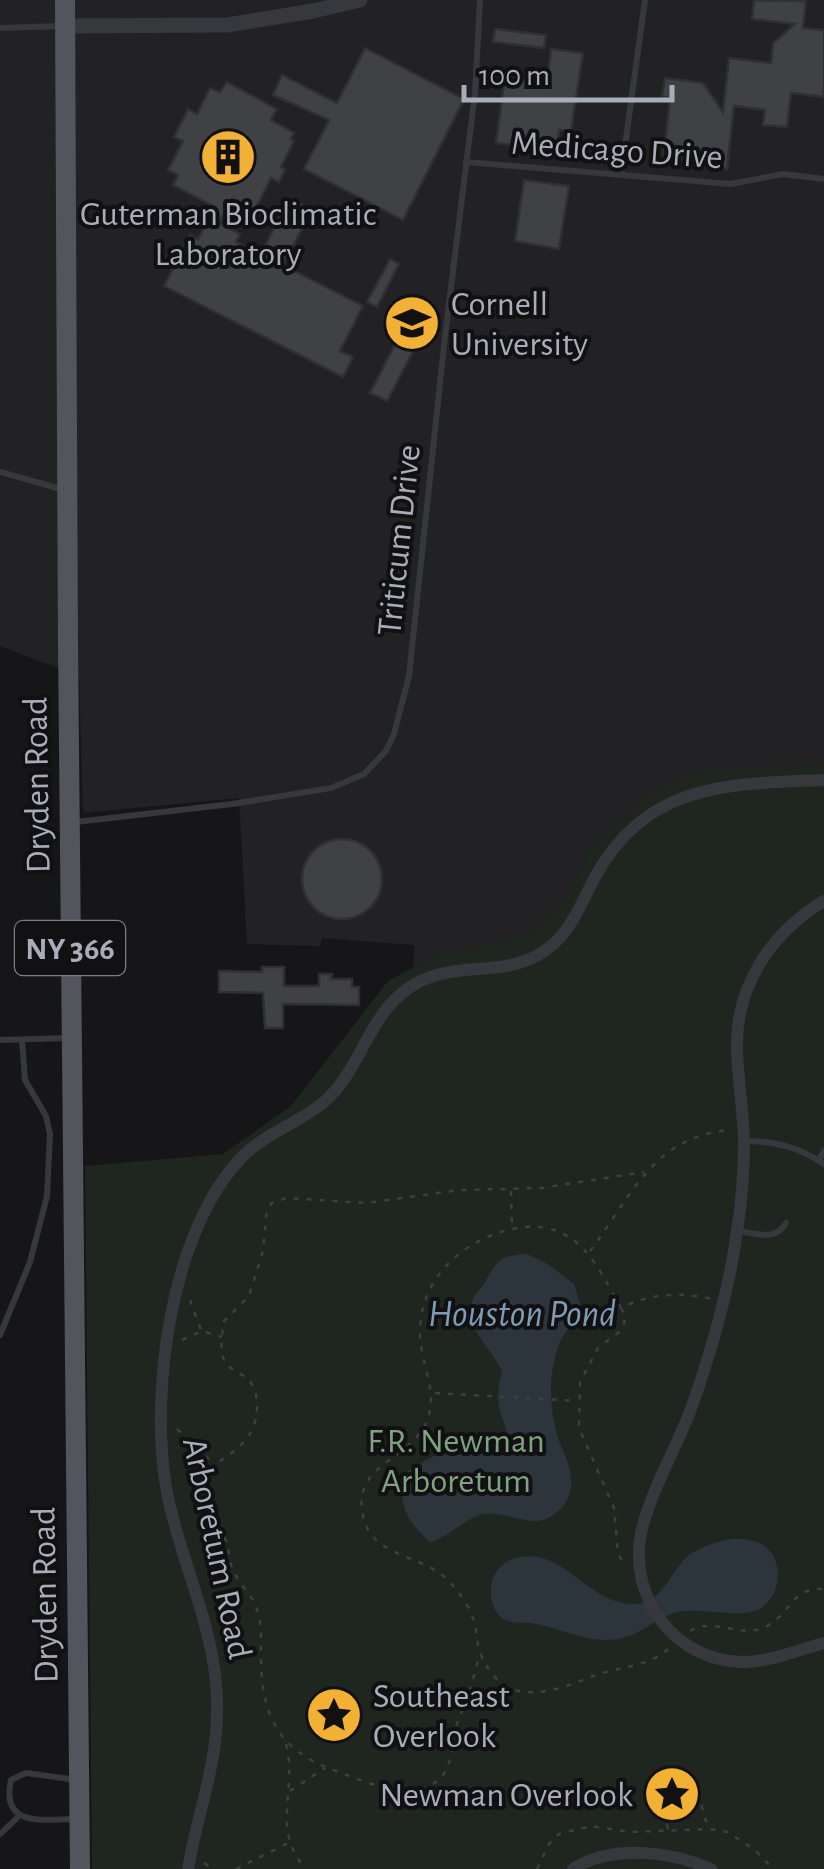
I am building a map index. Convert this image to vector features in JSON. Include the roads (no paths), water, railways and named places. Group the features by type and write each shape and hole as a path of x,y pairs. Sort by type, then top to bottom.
{"main road":[{"name":"Dryden Road","path":"66,0 80,1869"}],"street":[{"path":"65,26 226,25 360,0"},
{"name":"Arboretum Road","path":"188,1869 216,1752 217,1686 213,1654 168,1493 161,1422 166,1341 177,1290 210,1204 232,1168 265,1138 325,1101 345,1079 379,1017 404,992 434,974 503,968 541,953 572,925 613,848 639,822 670,802 705,788 824,780"},
{"path":"824,901 777,938 750,982 737,1032 744,1135 738,1231 724,1302 691,1408 646,1517 640,1544 644,1592 653,1610 678,1639 710,1656 742,1662 824,1643"},
{"path":"573,1869 593,1859 645,1853 676,1857 711,1869"}],"lane":[{"name":"Triticum Drive","path":"70,823 331,788 364,774 386,751 401,716 409,676 475,93 480,0"},
{"path":"621,175 645,0"},
{"path":"0,28 65,26"},
{"name":"Medicago Drive","path":"466,162 731,184 784,174 824,179"},
{"path":"0,472 67,491"},
{"path":"0,1040 72,1038"},
{"path":"0,1335 35,1249 47,1196 50,1134 46,1116 28,1088 22,1070 22,1040"},
{"path":"744,1135 788,1145 821,1162 824,1151"},
{"path":"738,1231 771,1235 786,1223"},
{"path":"18,1818 5,1800 8,1786 16,1777 30,1774 79,1780"},
{"path":"0,1834 18,1818 80,1819"}],"water":[{"name":"Houston Pond","path":"527,1254 574,1284 582,1310 560,1342 551,1382 554,1421 570,1471 571,1490 561,1508 544,1520 484,1514 430,1542 406,1512 402,1494 404,1473 437,1454 499,1454 503,1447 506,1430 498,1397 502,1371 475,1329 470,1311 473,1298 497,1264 505,1258"},
{"path":"731,1539 759,1543 776,1562 776,1588 767,1603 753,1611 678,1612 624,1637 599,1640 508,1621 492,1603 491,1588 499,1569 515,1558 535,1556 555,1563 613,1600 644,1603 659,1592 689,1555"}],"place":[{"name":"Guterman Bioclimatic Laboratory","path":"228,157"},
{"name":"Cornell University","path":"412,323"},
{"name":"Southeast Overlook","path":"334,1715"},
{"name":"Newman Overlook","path":"672,1794"}],"park label":[{"name":"F.R. Newman Arboretum","path":"456,1460"}]}
